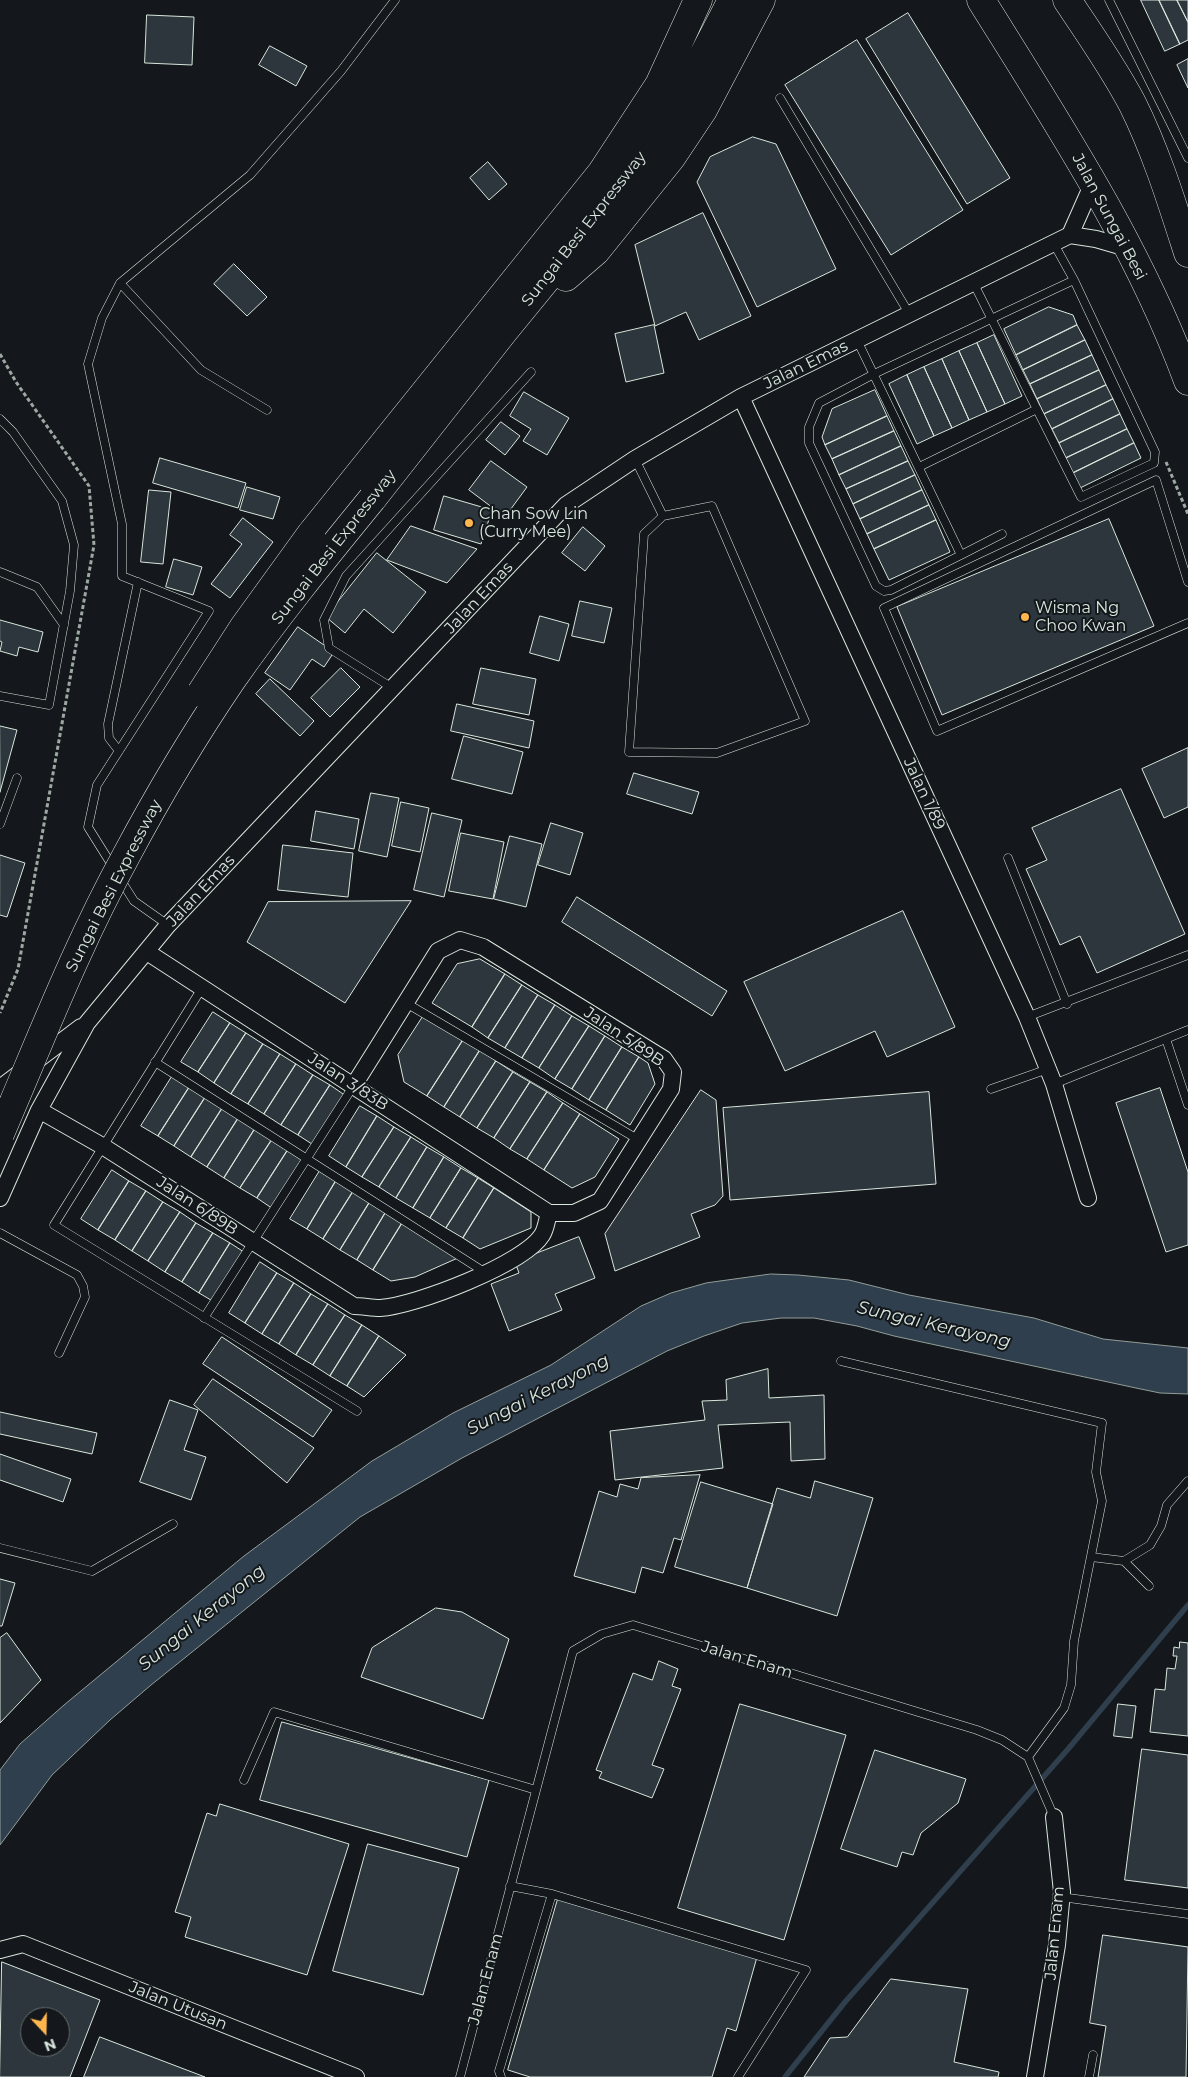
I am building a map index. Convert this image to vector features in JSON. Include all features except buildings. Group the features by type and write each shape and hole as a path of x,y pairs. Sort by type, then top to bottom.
{"highway":[{"name":"Sungai Besi Expressway","path":"6,1092 125,828 180,726 243,628 311,534 602,172 659,85 698,0"},
{"name":"Sungai Besi Expressway","path":"0,1134 90,928 125,858 168,780 231,682 302,584 608,204 665,122 708,49 732,0"},
{"path":"504,331 596,251 671,158 703,110 761,0"},
{"path":"964,0 1018,59"},
{"path":"981,0 1018,59"},
{"path":"1068,0 1098,45 1132,104 1161,172 1188,253"},
{"name":"Jalan Sungai Besi","path":"1018,59 1093,183 1174,344 1188,381"}],"street":[{"path":"1093,183 1070,235 1096,239 1127,248"},
{"name":"Jalan Emas","path":"0,1198 35,1108 87,1023 168,925 394,689 566,505 635,459 741,396 974,284 1070,235"},
{"name":"Jalan 1/89","path":"741,396 1027,1017 1051,1077 1088,1198"},
{"name":"Jalan 5/89B","path":"354,1085 438,951 460,940 483,947 664,1059 673,1072 671,1088 600,1201 574,1213 549,1213"},
{"name":"Jalan 3/83B","path":"147,952 549,1213"},
{"name":"Jalan Emas","path":"6,1092 87,1023"},
{"name":"Jalan 6/89B","path":"35,1108 104,1147 354,1306 380,1308 413,1301 486,1273"},
{"path":"486,1273 526,1252 542,1234 549,1213"},
{"name":"Jalan Enam","path":"1035,2077 1057,1945 1061,1897 1054,1817"},
{"name":"Jalan Utusan","path":"0,1950 23,1944 356,2077"}],"lane":[{"path":"168,925 134,901 88,827 97,785 209,611 122,576 122,524 88,364 102,318 120,282 250,175 341,71 395,0"},
{"path":"1109,0 1188,157"},
{"path":"780,98 910,314"},
{"path":"974,284 994,320 1081,497 1154,463 1156,457 1074,280 1054,244"},
{"path":"1002,534 891,590 879,588 874,582 808,443 812,414 819,403 874,374 994,320 1074,280"},
{"path":"120,282 201,370 267,410"},
{"path":"858,340 961,555"},
{"path":"394,689 329,648 324,620 346,576 532,372"},
{"path":"919,468 1037,409"},
{"path":"0,419 13,432 62,500 74,545 64,625 49,705 0,696"},
{"path":"635,459 663,516"},
{"path":"1188,582 1156,480 884,608 936,730 1188,623"},
{"path":"712,506 805,720 717,752 629,752 644,534 663,516 712,506"},
{"path":"0,572 37,587 64,625"},
{"path":"119,751 109,738 108,724 138,582"},
{"path":"0,824 17,778"},
{"path":"1008,858 1067,1004"},
{"path":"1027,1017 1067,1004 1188,955"},
{"path":"202,988 54,1225 357,1412"},
{"path":"406,1004 640,1140"},
{"path":"991,1089 1051,1077 1188,1030"},
{"path":"1166,1039 1188,1105"},
{"path":"155,1062 486,1273"},
{"path":"204,1318 354,1085"},
{"path":"0,1233 77,1275 83,1286 85,1296 59,1353"},
{"path":"841,1361 1102,1423 1096,1472 1102,1501 1074,1641 1071,1685 1064,1708 1028,1757"},
{"path":"1124,1561 1150,1545 1161,1526 1167,1506 1188,1481"},
{"path":"0,1548 92,1571 173,1524"},
{"path":"1091,1557 1124,1561 1149,1586"},
{"name":"Jalan Enam","path":"460,2077 573,1651 602,1634 633,1625 977,1730 1002,1740 1028,1757 1054,1817"},
{"path":"244,1780 274,1712 536,1790"},
{"path":"510,1886 552,1894 806,1970 738,2077"},
{"path":"501,2077 499,2071 552,1894"},
{"path":"1061,1897 1188,1914"},
{"path":"1089,2077 1093,2055"}],"path":[{"path":"1156,457 1168,463 1188,514"}],"water":[{"name":"Sungai Kerayong","path":"771,1274 849,1280 909,1295 1034,1318 1103,1339 1188,1348 1188,1394 1160,1393 814,1318 781,1318 742,1323 704,1336 667,1351 462,1458 360,1517 110,1720 52,1775 0,1845 0,1770 20,1744 64,1705 244,1556 372,1461 453,1413 551,1365 641,1306 671,1293 706,1283"}],"waterway":[{"path":"785,2077 845,2002 1069,1748 1188,1605"}],"place":[{"name":"Chan Sow Lin (Curry Mee)","path":"469,523"},
{"name":"Wisma Ng Choo Kwan","path":"1025,617"}]}
